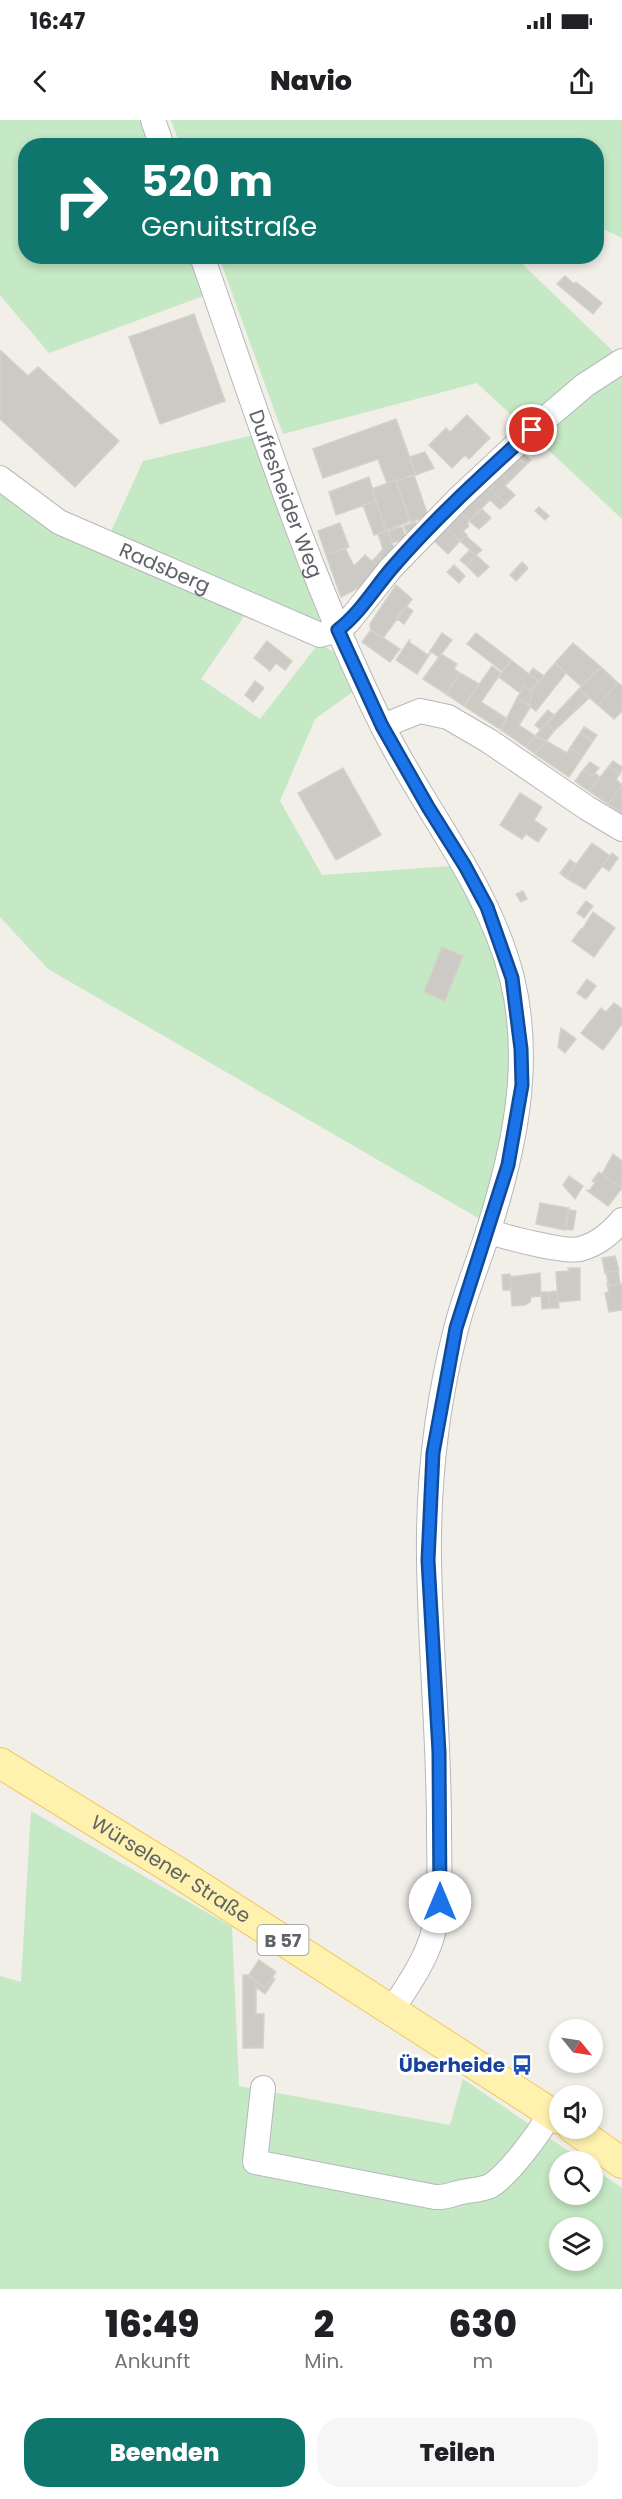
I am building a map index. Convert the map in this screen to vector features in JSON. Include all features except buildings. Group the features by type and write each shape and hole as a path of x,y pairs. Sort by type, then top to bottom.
{"main road":[{"name":"Würselener Straße","path":"0,1763 174,1870 549,2112"},
{"name":"Würselener Straße","path":"588,2139 622,2163"}],"street":[{"path":"153,120 159,138"},
{"name":"Duffesheider Weg","path":"205,264 310,561 338,630 382,726 487,907 512,978 521,1049 522,1085 508,1165 456,1328 433,1453 428,1560 439,1752 440,1902 431,1940 417,1972 392,2010"},
{"path":"338,630 356,613 391,568 458,499 532,430 585,385 622,361"},
{"name":"Radsberg","path":"0,478 59,522 125,552 320,635 338,630"},
{"path":"382,726 420,711 448,717 489,741 622,829"},
{"path":"488,1231 578,1250 607,1237 622,1220"},
{"path":"263,2088 255,2162 382,2188 445,2198 490,2186 522,2152 549,2130"}],"green space":[{"path":"0,120 145,120 151,138 18,138 18,264 195,264 206,295 49,353 0,295"},
{"path":"171,120 622,120 622,238 604,229 604,138 177,138"},
{"path":"222,264 522,264 622,360 622,519 477,383 283,434"},
{"path":"258,434 321,615 319,621 312,625 109,536 143,461"},
{"path":"0,490 247,612 201,679 260,719 319,643 339,655 354,691 315,719 280,801 322,875 452,866 490,940 510,1013 511,1083 499,1163 480,1219 48,969 0,917"},
{"path":"31,1811 232,1927 239,2086 450,2125 463,2079 568,2151 549,2151 549,2205 603,2205 603,2175 622,2188 622,2289 0,2289 0,1976 21,1982"}],"place":[{"name":"Überheide","path":"522,2065"}],"route":[{"path":"440,1902 439,1752 428,1560 433,1453 456,1328 508,1165 522,1085 518,1011 512,978 487,907 382,726 338,630 356,613 391,568 458,499 532,430"}]}
